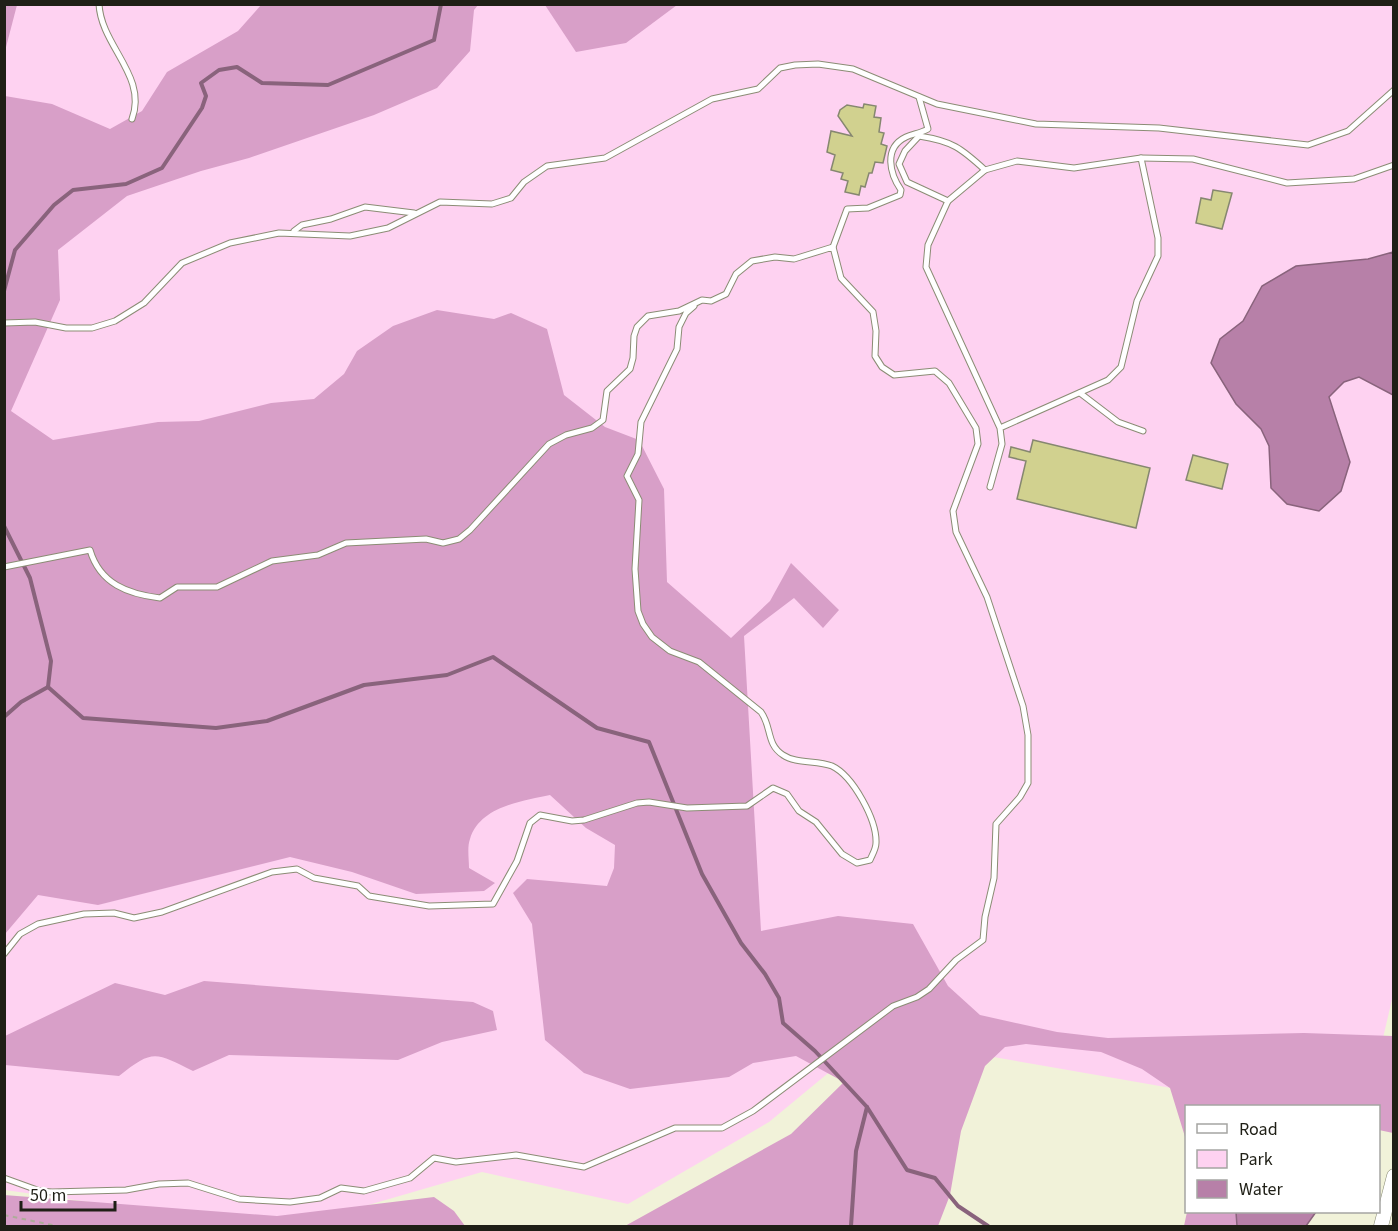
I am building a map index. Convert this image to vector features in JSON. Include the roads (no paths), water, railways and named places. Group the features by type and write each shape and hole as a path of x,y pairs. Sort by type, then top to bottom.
{"street":[{"path":"1381,1227 1394,1176"}],"lane":[{"path":"99,4 106,31 133,83 138,103 132,119"},
{"path":"4,323 35,322 66,328 92,328 115,321 144,303 182,263 230,243 292,232 350,236 388,228 440,202 492,204 511,198 524,182 547,166 605,158 712,99 758,89 780,68 818,64 853,69 919,97 956,109 1036,124 1158,128 1308,145 1348,131 1394,90"},
{"path":"4,1178 40,1191 68,1192 189,1183 239,1199 290,1202 320,1198 341,1188 364,1191 410,1178 434,1158 456,1162 516,1155 584,1167 675,1128 722,1128 753,1111 893,1006 917,997 929,989 956,960 983,940 985,916 994,878 996,824 1020,797 1028,783 1030,760 1023,706 987,597 964,554 952,512 978,444 976,428 949,383 935,372 894,375 882,367 875,356 876,331 873,312 842,278 833,247 847,210 868,208 900,195 901,190 893,178 890,158 897,143 904,137 928,129 919,97"},
{"path":"948,201 907,182 899,164 905,151 919,136 960,146 985,170"},
{"path":"1000,428 1108,380 1121,367 1137,301 1158,256 1158,238 1141,158"},
{"path":"990,487 1002,444 1000,428 926,267 928,245 948,201 985,170 1017,161 1074,168 1141,158 1192,159 1287,183 1354,180 1394,165"},
{"path":"292,232 302,225 331,219 365,207 416,213"},
{"path":"4,567 90,550 99,573 108,582 138,596 160,598 177,586 217,587 272,561 312,557 346,543 426,539 443,543 459,539 549,444 566,435 592,428 603,420 607,391 630,369 633,358 633,336 641,321 648,316 679,311 702,300 711,300 726,294 736,274 752,261 775,257 794,259 833,247"},
{"path":"4,954 20,934 38,924 84,914 114,913 134,918 162,912 272,872 297,868 314,878 358,885 369,896 429,906 493,904 520,856 530,823 540,815 584,820 637,803 649,802 687,808 747,806 773,788 787,794 799,811 816,822 842,854 857,863 870,860 876,846 875,829 857,789 834,767 783,756 770,743 766,719 761,712 699,662 670,651 652,637 638,611 635,569 639,500 627,476 638,454 641,422 677,349 679,327 686,313 702,300"},
{"path":"1080,393 1118,422 1143,431"}],"water":[{"path":"1393,252 1393,395 1359,377 1344,382 1329,397 1350,462 1341,491 1319,511 1287,504 1271,488 1269,446 1261,429 1236,404 1211,363 1220,339 1243,321 1262,286 1296,266 1368,259"},
{"path":"1236,1213 1315,1213 1306,1226 1237,1226"}],"waterway":[{"path":"4,291 15,250 54,205 73,190 126,184 162,168 202,108 206,96 201,83 219,70 237,67 262,83 328,85 434,40 441,4"},
{"path":"4,526 30,578 51,661 48,687"},
{"path":"48,687 83,718 216,728 267,721 364,685 447,675 493,657 597,728 649,742 702,874 741,943 765,974 779,998 783,1023 815,1051 867,1107 907,1170 935,1178 958,1206 988,1226"},
{"path":"4,717 21,702 48,687"},
{"path":"851,1226 856,1151 867,1107"}]}
